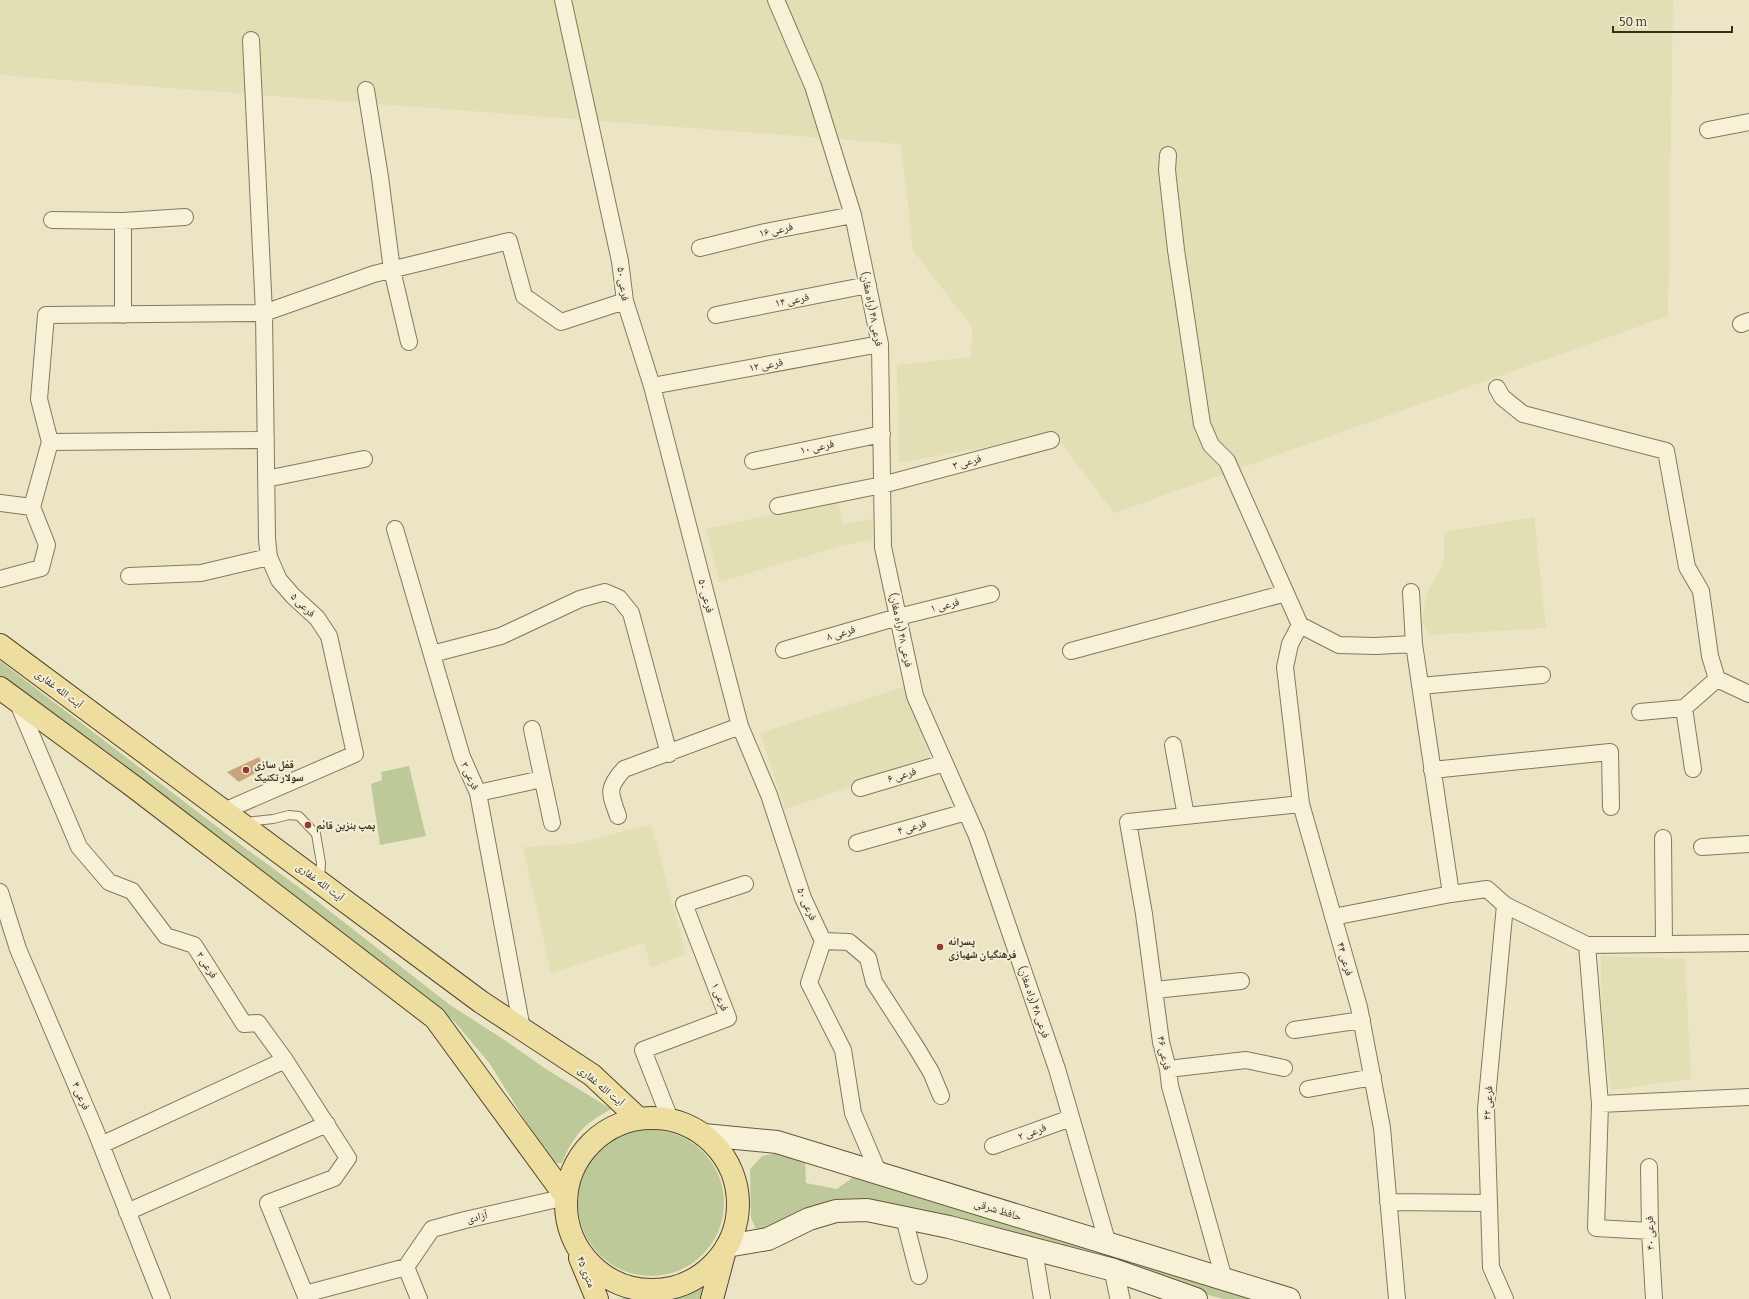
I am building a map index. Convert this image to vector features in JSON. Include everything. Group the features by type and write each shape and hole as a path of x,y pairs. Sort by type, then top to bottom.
{"main road":[{"name":"آیت الله غفاری","path":"0,644 482,1002 592,1075 638,1119"},
{"path":"8,694 133,786 435,1018 566,1197"},
{"name":"۴۵ متری","path":"597,1299 567,1221 566,1197 571,1174 581,1154 597,1137 616,1126 638,1119 670,1119 688,1125 704,1134 722,1153 734,1177 739,1203 735,1229 726,1250"},
{"name":"حافظ شرقی","path":"704,1134 777,1142 1289,1299"},
{"path":"575,1244 593,1268 618,1284 647,1291 676,1288 703,1274 726,1250 768,1239 809,1219 836,1211 867,1210 949,1227 1114,1270 1196,1299"},
{"path":"712,1299 726,1250"}],"street":[{"name":"فرعی ۵۰","path":"562,0 620,260 625,301 652,386 740,726 770,795 803,898 824,941"},
{"name":"فرعی ۴۸ (راه مغان)","path":"776,0 813,86 853,215 880,344 883,547 915,696 977,836 1057,1069 1108,1244"},
{"name":"فرعی ۵","path":"231,816 355,754 329,636 317,618 292,596 279,580 269,557 267,539 264,313 251,40"},
{"path":"366,90 380,177 392,270 409,342"},
{"path":"1708,130 1749,122"},
{"path":"1168,155 1167,170 1176,250 1202,424 1211,445 1227,461 1300,626 1338,645 1376,646 1414,644"},
{"name":"فرعی ۱۶","path":"700,248 765,232 853,215"},
{"path":"52,220 123,221 185,217"},
{"path":"123,221 123,315"},
{"path":"0,579 41,568 47,546 32,507 50,442 39,399 46,315 264,313 374,274 509,241 524,296 561,322 625,301"},
{"name":"فرعی ۱۴","path":"716,315 868,285"},
{"name":"فرعی ۱۲","path":"652,386 880,344"},
{"path":"1497,388 1502,397 1523,414 1666,451 1688,568 1701,591 1710,656 1717,679 1749,694"},
{"name":"فرعی ۱۰","path":"753,461 882,434"},
{"path":"50,442 266,440"},
{"name":"فرعی ۳","path":"778,506 882,485 1051,440"},
{"path":"266,479 364,459"},
{"path":"0,503 32,507"},
{"name":"فرعی ۳","path":"394,529 462,757 478,793 522,1028"},
{"path":"129,576 201,573 269,557"},
{"path":"432,654 501,636 580,599 605,592 619,598 631,613 669,754"},
{"path":"1071,651 1286,592"},
{"path":"1411,592 1414,644 1451,894"},
{"name":"فرعی ۱","path":"898,617 992,594"},
{"name":"فرعی ۸","path":"784,650 898,617"},
{"name":"فرعی ۴۴","path":"1300,626 1290,644 1285,667 1301,804 1362,1020 1373,1077 1382,1128 1396,1299"},
{"path":"1420,686 1542,675"},
{"path":"1640,712 1684,708 1717,679"},
{"name":"فرعی ۲","path":"8,694 79,847 108,882 132,891 166,936 194,945 244,1024 258,1023 285,1060 348,1158 334,1178 268,1202 306,1296"},
{"path":"1684,708 1693,769"},
{"path":"618,816 610,792 614,780 624,769 669,754 740,726"},
{"path":"532,729 552,823"},
{"path":"1173,746 1186,816 1301,804"},
{"path":"1432,770 1610,752 1611,807"},
{"name":"فرعی ۶","path":"860,788 944,764"},
{"path":"478,793 542,779"},
{"name":"فرعی ۴","path":"857,843 966,812"},
{"name":"فرعی ۴۶","path":"1186,816 1128,822 1155,990 1161,1042 1168,1069 1170,1086 1224,1279"},
{"path":"1663,838 1664,944"},
{"path":"1702,847 1749,844"},
{"name":"فرعی ۱","path":"670,1119 643,1050 728,1018 684,904 745,884"},
{"path":"1333,917 1451,894 1487,889 1505,905 1587,945 1749,943"},
{"name":"فرعی ۴","path":"0,892 18,949 101,1145 162,1299"},
{"name":"فرعی ۴۲","path":"1505,905 1486,1108 1491,1267 1505,1299"},
{"path":"879,1174 853,1113 843,1050 809,983 824,941 848,942 868,958 874,982 920,1053 931,1072 941,1096"},
{"path":"1587,945 1600,1104 1596,1228 1650,1231"},
{"path":"1155,990 1241,982"},
{"path":"1294,1030 1362,1020"},
{"path":"101,1145 285,1060"},
{"path":"1168,1069 1246,1060 1284,1068"},
{"path":"1308,1090 1373,1077"},
{"path":"1600,1104 1749,1097"},
{"name":"فرعی ۲","path":"993,1146 1071,1118"},
{"path":"128,1212 327,1124"},
{"name":"فرعی ۴۰","path":"1649,1167 1650,1231 1654,1299"},
{"name":"آزادی","path":"406,1267 432,1229 566,1197"},
{"path":"1388,1202 1489,1203"},
{"path":"904,1218 919,1276"},
{"path":"1034,1250 1042,1299"},
{"path":"306,1296 406,1267 419,1299"},
{"path":"1114,1270 1120,1299"}],"lane":[{"path":"231,816 255,822 289,815 299,816 316,834 321,863 320,882"}],"shaded area":[{"path":"0,0 1673,0 1668,316 1114,513 1054,434 899,463 897,365 971,357 972,327 913,250 901,144 0,75"},
{"path":"838,500 842,524 873,519 872,540 845,545 719,582 706,529"},
{"path":"1534,517 1546,628 1430,635 1422,622 1428,590 1444,564 1444,532"},
{"path":"904,687 931,759 785,809 760,733"},
{"path":"651,824 686,954 651,967 644,943 551,973 523,847 575,844"},
{"path":"1601,956 1685,959 1691,1079 1611,1090 1602,1024"}],"green space":[{"path":"0,661 237,842 304,891 450,1005 546,1069 611,1109 587,1125 581,1131 571,1144 562,1163 554,1163 524,1119 490,1064 454,1021 0,677"},
{"path":"409,766 426,836 380,845 371,784 382,780 381,772"},
{"path":"644,1130 658,1130 679,1135 692,1142 703,1151 712,1162 719,1175 723,1189 723,1217 719,1231 712,1244 703,1255 692,1264 679,1271 658,1276 644,1276 623,1271 610,1264 594,1249 583,1231 578,1210 578,1196 583,1175 590,1162 605,1146 623,1135"},
{"path":"782,1152 805,1161 806,1183 837,1189 856,1175 1265,1299 1223,1299 872,1201 770,1227 756,1229 751,1218 750,1169 762,1156"},
{"path":"708,1285 704,1299 617,1299"}],"building":[{"name":"قفل سازی سولار تکنیک","path":"259,757 265,768 239,782 227,772"}],"place":[{"name":"قفل سازی سولار تکنیک","path":"246,770"},
{"name":"پمپ بنزین قائم","path":"308,825"},
{"name":"پسرانه فرهنگیان شهبازی","path":"940,947"}]}
